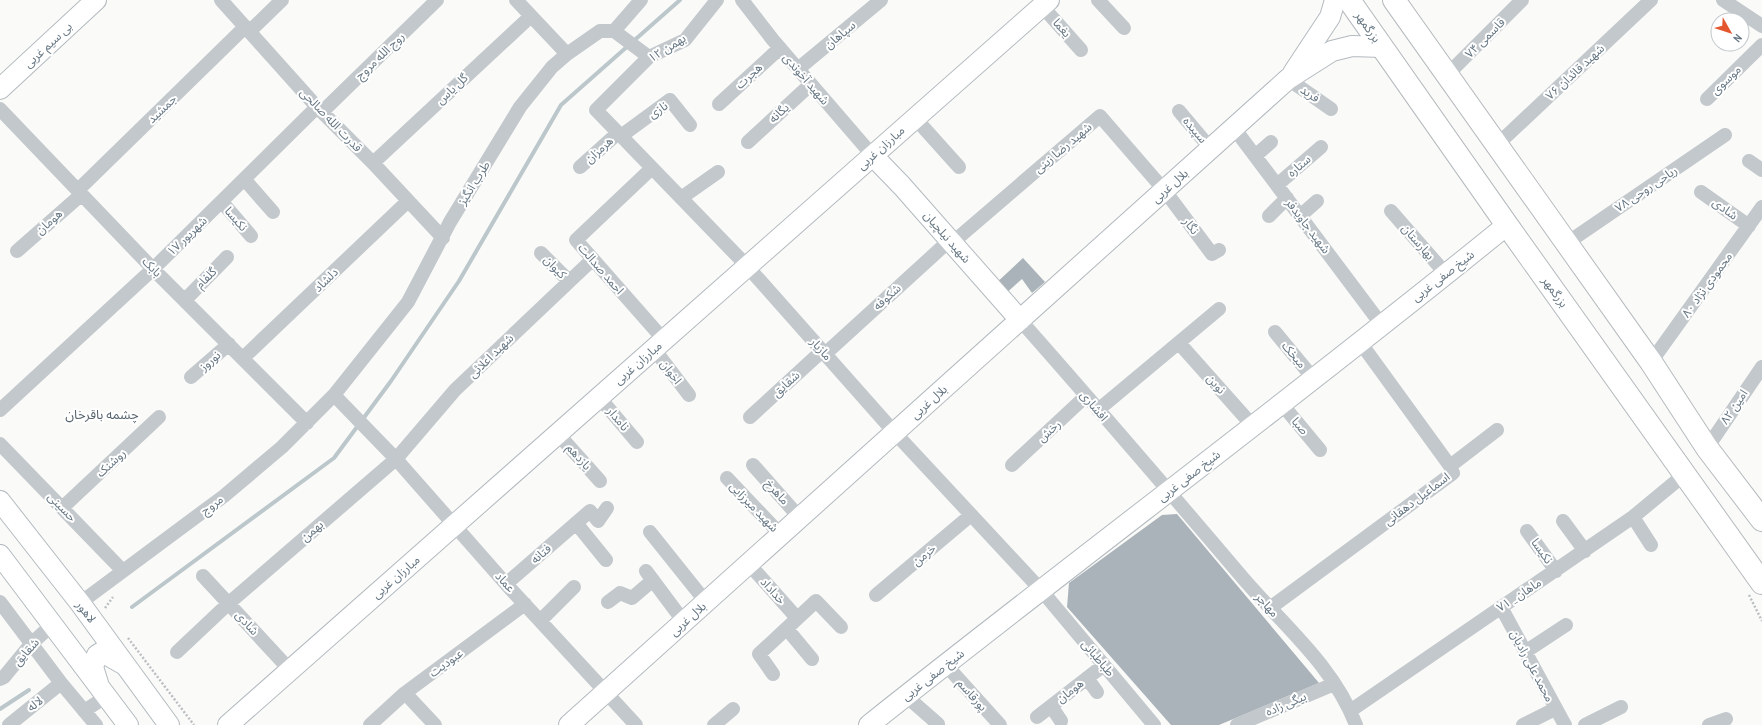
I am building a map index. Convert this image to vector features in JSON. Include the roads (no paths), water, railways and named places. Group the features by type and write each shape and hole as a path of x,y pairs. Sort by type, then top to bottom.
{"main road":[{"name":"بزرگمهر","path":"1349,0 1760,582"},
{"path":"1394,0 1498,144 1651,362 1707,448 1762,520"}],"street":[{"name":"بی سیم غربی","path":"0,89 96,0"},
{"name":"قدرت الله صالحی","path":"220,0 319,109 374,163 443,238"},
{"name":"جمشید","path":"80,192 247,29 282,0"},
{"name":"روح الله مروج","path":"319,109 437,0"},
{"path":"516,0 567,54"},
{"path":"641,0 614,31 649,58"},
{"name":"۱۲ بهمن","path":"596,110 649,58 685,40 717,0"},
{"name":"شهید آخوندی","path":"742,0 798,70 873,156"},
{"name":"سپاهان","path":"798,70 881,0"},
{"path":"1098,0 1124,28"},
{"path":"1288,80 1330,17 1335,0"},
{"name":"قاسمی ۷۴","path":"1447,75 1522,0"},
{"name":"شهید قائدان ۷۶","path":"1498,144 1651,0"},
{"path":"1723,0 1762,26"},
{"name":"یغما","path":"1045,3 1081,50"},
{"name":"مبارزان غربی","path":"228,725 1045,3"},
{"name":"گل یاس","path":"374,163 531,16"},
{"name":"طرب انگیز","path":"334,395 408,302 443,238 450,222 520,107 552,67 567,54 600,31 614,31"},
{"name":"موسوی","path":"1707,99 1762,45"},
{"path":"1288,80 1332,51 1352,46 1382,46"},
{"name":"هجرت","path":"719,104 780,48"},
{"name":"فرید","path":"1288,80 1331,108"},
{"name":"بلال غربی","path":"569,725 1288,80"},
{"name":"یگانه","path":"748,142 811,84"},
{"name":"نازی","path":"620,134 670,100 690,125"},
{"name":"بابک","path":"0,109 153,269 307,423"},
{"name":"۱۷ شهریور","path":"0,410 153,269 319,109"},
{"name":"مازیار","path":"596,110 747,266 895,433 1042,591"},
{"name":"سپیده","path":"1179,112 1211,149"},
{"name":"شهید رضا زینی","path":"951,242 1100,116 1165,191"},
{"path":"915,118 959,167"},
{"name":"شهید جاویدفر","path":"1234,128 1382,324"},
{"name":"هرمزان","path":"580,167 620,134"},
{"name":"ریاحی روحی ۷۸","path":"1567,243 1725,135"},
{"path":"1255,156 1271,142"},
{"name":"ستاره","path":"1277,185 1321,147"},
{"name":"شهید نیلچیان","path":"873,156 1020,320"},
{"path":"1749,161 1762,170"},
{"name":"احمد صدالت","path":"652,168 576,240 593,259 659,344"},
{"path":"681,198 718,172"},
{"path":"244,180 273,212"},
{"name":"نگار","path":"1165,191 1212,254 1219,250"},
{"name":"هومان","path":"17,251 80,192"},
{"name":"شادی","path":"1701,192 1749,226"},
{"path":"1269,216 1287,198"},
{"name":"دلشاد","path":"243,358 408,201"},
{"path":"1300,216 1317,201"},
{"name":"نکیسا","path":"222,202 251,236"},
{"name":"محمودی نژاد ۸۰","path":"1651,362 1762,208"},
{"name":"بهارستان","path":"1391,211 1446,274"},
{"name":"شیخ صفی غربی","path":"869,725 945,664 1042,591 1360,342 1507,225"},
{"name":"شکوفه","path":"824,352 951,242"},
{"name":"کیوان","path":"542,253 569,281"},
{"name":"گلفام","path":"184,300 227,257"},
{"name":"شهید اعلائی","path":"396,459 455,390 593,259"},
{"path":"1098,410 1219,309"},
{"name":"افشاری","path":"1020,320 1170,490"},
{"name":"میخک","path":"1275,332 1313,378"},
{"name":"اسماعیل دهقانی","path":"1270,608 1453,473 1450,466 1360,342"},
{"name":"نوین","path":"1179,343 1252,426"},
{"name":"نوروز","path":"191,377 229,344"},
{"name":"اخوان","path":"659,344 689,395"},
{"name":"شقایق","path":"750,417 824,352"},
{"name":"امین ۸۲","path":"1707,448 1762,367"},
{"name":"مروج","path":"80,603 224,496 307,423 334,395"},
{"name":"عماد","path":"334,395 396,459 506,584 541,620 636,725"},
{"name":"رخش","path":"1012,465 1086,396"},
{"name":"نامدار","path":"599,397 637,442"},
{"name":"صبا","path":"1281,403 1320,450"},
{"name":"روشنک","path":"62,508 159,417"},
{"path":"1450,466 1497,430"},
{"name":"یازدهم","path":"558,434 600,481"},
{"name":"حسینی","path":"0,444 123,571"},
{"name":"بهمن","path":"177,652 229,603 396,459"},
{"name":"ماهرخ","path":"754,465 800,518"},
{"name":"۷۱ _ماهان","path":"1350,711 1585,551 1633,517 1685,474"},
{"name":"شهید میرزایی","path":"727,478 781,535"},
{"name":"مهاجر","path":"1170,490 1270,608 1316,658 1334,684 1350,711 1356,725"},
{"name":"لاهور","path":"0,501 80,603 169,725"},
{"name":"فتانه","path":"506,584 590,512 598,520 606,508"},
{"name":"خرمن","path":"876,595 971,515"},
{"path":"1633,517 1651,545"},
{"path":"1563,521 1585,551"},
{"path":"576,523 606,560"},
{"name":"نکیسا","path":"1527,531 1556,571"},
{"path":"650,532 706,602"},
{"path":"0,555 128,725"},
{"name":"خداداد","path":"749,564 798,618"},
{"name":"شادی","path":"203,576 290,670"},
{"path":"608,602 620,593 632,598 650,576 684,622"},
{"path":"541,620 574,587"},
{"name":"طباطبائی","path":"1042,591 1154,725"},
{"path":"773,674 759,654 816,601 841,628"},
{"path":"0,602 88,720 103,691 93,667 96,655 102,652 126,666"},
{"name":"عبودیت","path":"370,725 405,693 525,604"},
{"name":"محمد علی رادیان","path":"1501,607 1564,725"},
{"name":"شقایق","path":"0,680 32,644 53,624"},
{"path":"1525,652 1566,625"},
{"path":"787,628 812,659"},
{"name":"پورقاسم","path":"945,664 1000,725"},
{"name":"هومان","path":"1037,716 1104,665"},
{"path":"1087,678 1097,692"},
{"name":"لاله","path":"9,725 61,683"},
{"name":"بیگی زاده","path":"1237,725 1334,684"},
{"path":"405,693 435,725"},
{"path":"906,696 938,724"},
{"path":"1051,706 1061,721"},
{"path":"1585,725 1621,707"},
{"path":"714,725 733,709"},
{"path":"1523,725 1555,709"},
{"path":"1709,725 1726,719"}],"waterway":[{"path":"132,607 334,458 391,381 459,281 561,105 680,0"},
{"path":"0,709 29,690"}],"district":[{"name":"چشمه باقرخان","path":"102,414"}]}
